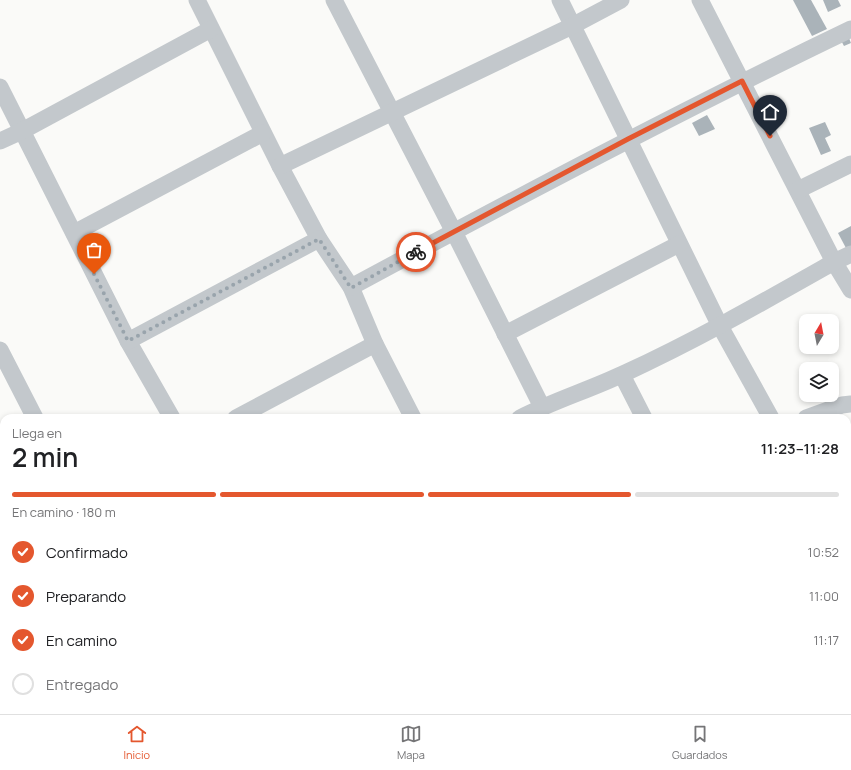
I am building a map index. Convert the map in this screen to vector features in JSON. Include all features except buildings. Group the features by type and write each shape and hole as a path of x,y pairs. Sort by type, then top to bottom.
{"street":[{"path":"197,0 263,133 319,239 351,288 375,344 411,414"},
{"path":"334,0 454,232 542,407"},
{"path":"560,0 720,326 769,414"},
{"path":"280,166 572,26 621,0"},
{"path":"700,0 834,262 851,290"},
{"path":"0,141 22,131 211,29"},
{"path":"351,288 628,139 742,81 851,29"},
{"path":"0,87 128,341 170,414"},
{"path":"74,233 263,133"},
{"path":"798,190 851,164"},
{"path":"128,341 319,239"},
{"path":"505,334 679,244"},
{"path":"528,414 622,375 720,326 851,254"},
{"path":"244,414 375,344"},
{"path":"0,350 33,414"},
{"path":"622,375 642,414"},
{"path":"816,414 848,402"}],"way so far":[{"path":"94,274 128,341 319,239 351,288 416,252"}],"route":[{"path":"416,252 628,139 742,81 770,136"}]}
